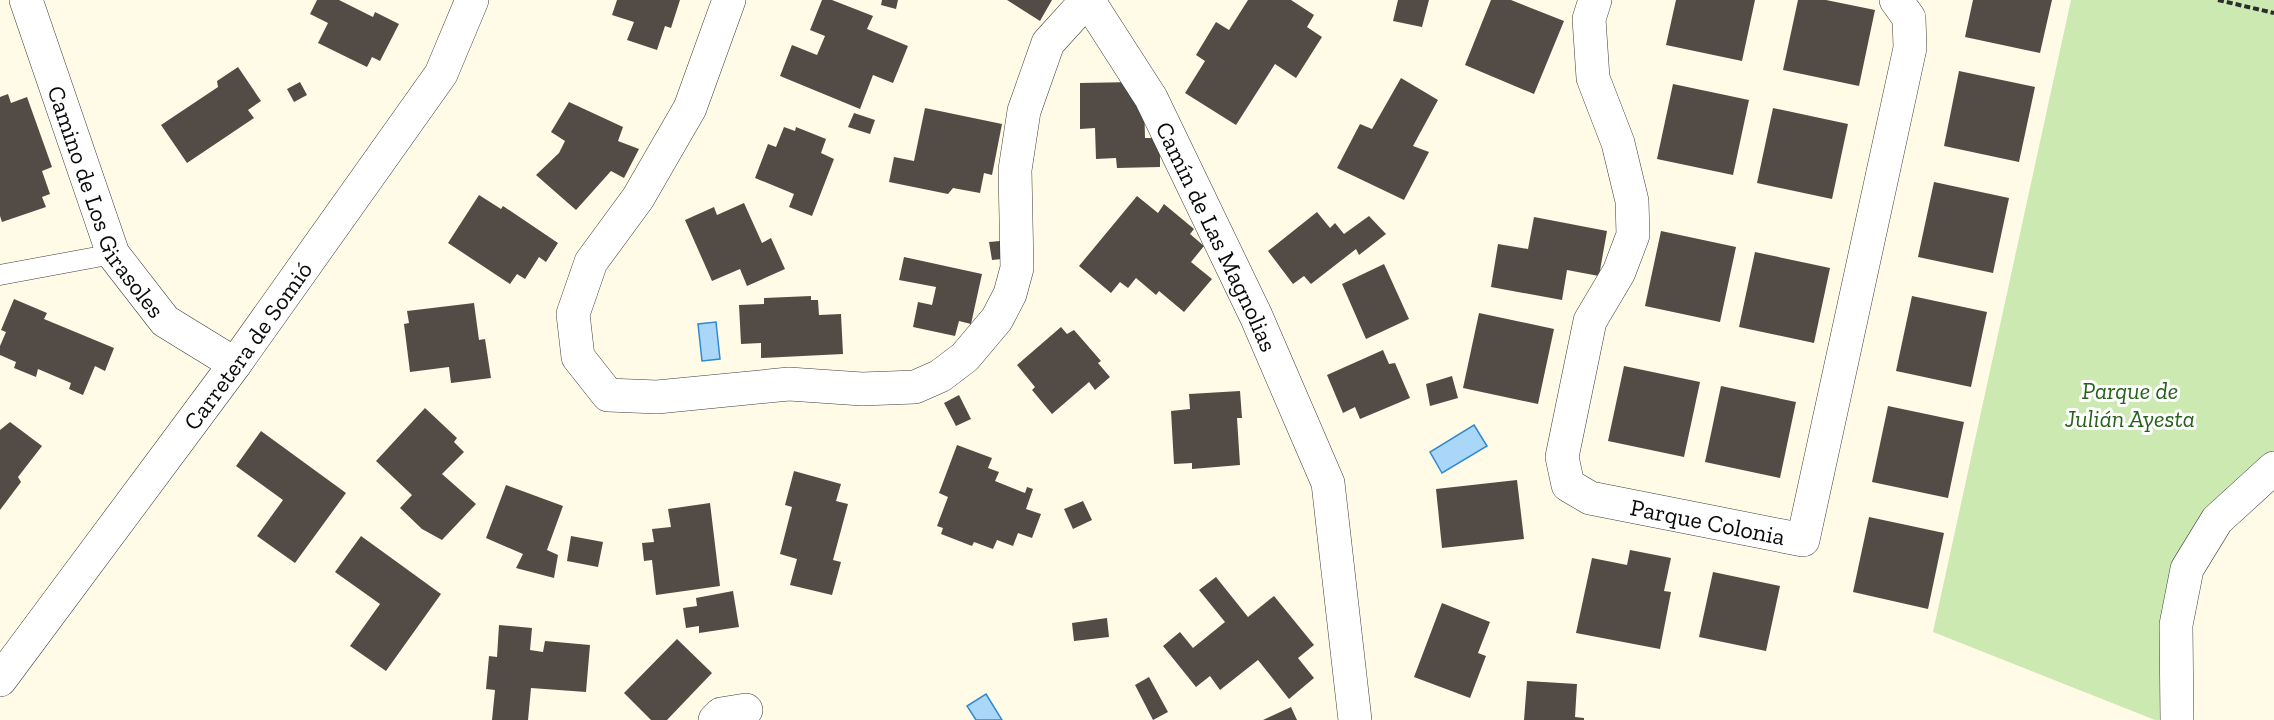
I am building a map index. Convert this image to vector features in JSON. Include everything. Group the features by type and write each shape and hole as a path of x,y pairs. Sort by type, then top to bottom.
{"street":[{"name":"Camino de Los Girasoles","path":"26,0 113,254 165,321 235,364"},
{"name":"Carretera de Somió","path":"0,680 235,364 441,74 472,0"},
{"path":"729,0 690,108 638,198 591,262 573,314 578,357 608,395 657,397 789,384 862,389 915,387 940,376 965,357 997,319 1010,294 1017,268 1015,170 1024,111 1048,43 1087,0"},
{"name":"Camín de Las Magnolias","path":"1087,0 1151,98 1256,316 1328,483 1356,720"},
{"name":"Parque Colonia","path":"1595,0 1589,19 1593,78 1618,143 1632,201 1633,235 1619,272 1590,321 1562,457 1568,485 1590,498 1803,540 1910,48 1910,18 1896,0"},
{"path":"2177,720 2176,625 2187,569 2217,520 2274,468"},
{"path":"715,720 721,714 746,710"}],"lane":[{"path":"0,275 113,254"}],"path":[{"path":"2218,0 2274,13"}],"green space":[{"name":"Parque de Julián Ayesta","path":"2071,0 2274,0 2274,468 2187,569 2177,720 2155,720 1933,632"}],"water":[{"path":"716,322 720,359 702,361 698,324"},
{"path":"1474,425 1487,446 1442,473 1430,452"},
{"path":"986,694 1002,720 976,720 967,706"}],"building":[{"path":"317,0 339,0 373,17 375,12 399,24 380,61 372,57 367,67 318,43 328,23 310,14"},
{"path":"617,0 680,0 671,28 665,26 657,50 627,40 634,22 612,15"},
{"path":"822,0 832,0 873,16 867,29 908,46 893,83 873,75 860,109 780,76 792,45 817,55 825,36 810,30"},
{"path":"882,0 898,0 896,9 881,5"},
{"path":"1007,0 1052,0 1040,21"},
{"path":"1248,0 1291,0 1314,15 1307,27 1322,37 1296,78 1275,64 1236,125 1185,93 1205,61 1196,55 1216,22 1229,30"},
{"path":"1398,0 1429,0 1422,27 1393,21"},
{"path":"1491,0 1511,0 1564,21 1534,94 1465,65"},
{"path":"1676,0 1755,0 1742,61 1666,45"},
{"path":"1798,0 1826,0 1875,10 1859,86 1783,70"},
{"path":"1973,0 2052,0 2040,53 1965,37"},
{"path":"238,67 261,101 248,110 254,118 187,163 161,125 218,87 217,81"},
{"path":"1959,71 2035,87 2019,162 1944,146"},
{"path":"1401,78 1438,100 1413,146 1429,152 1404,200 1337,168 1360,124 1372,129"},
{"path":"300,82 307,95 294,102 287,89"},
{"path":"1135,82 1144,96 1145,138 1160,138 1160,167 1117,168 1116,158 1096,159 1095,128 1080,129 1080,83"},
{"path":"1673,84 1749,100 1733,175 1657,159"},
{"path":"8,94 11,103 27,97 52,167 42,171 50,194 42,197 46,207 2,222 0,216 0,97"},
{"path":"569,102 623,127 618,141 639,149 624,178 611,171 576,210 536,175 559,153 565,141 551,132"},
{"path":"925,108 1002,124 992,175 984,173 980,193 953,188 948,194 889,182 894,157 914,161"},
{"path":"1773,108 1848,124 1832,199 1757,183"},
{"path":"854,113 875,120 870,134 848,127"},
{"path":"784,127 795,131 796,127 826,139 821,153 834,159 812,216 789,207 794,194 755,178 768,144 776,147"},
{"path":"1934,182 2009,198 1993,273 1918,257"},
{"path":"479,195 501,209 503,206 558,243 546,262 539,257 525,279 517,274 510,284 448,243"},
{"path":"1137,196 1158,213 1164,204 1194,229 1190,234 1204,246 1191,262 1212,279 1184,312 1159,291 1156,295 1136,278 1128,288 1120,282 1111,293 1079,266"},
{"path":"744,203 762,243 771,238 785,269 747,286 740,269 712,281 685,220 714,207 717,215"},
{"path":"1317,212 1330,228 1335,223 1344,234 1369,216 1386,234 1359,255 1356,249 1311,284 1304,276 1293,284 1268,251"},
{"path":"1534,217 1607,231 1599,276 1567,270 1562,300 1491,287 1498,244 1528,249"},
{"path":"1661,231 1736,247 1720,322 1645,306"},
{"path":"1000,241 1002,259 992,260 989,242"},
{"path":"1755,252 1830,268 1814,343 1739,327"},
{"path":"904,257 982,274 971,324 959,321 955,336 913,327 918,302 932,305 936,287 899,280"},
{"path":"1384,264 1409,319 1366,339 1342,284"},
{"path":"811,296 811,300 818,300 819,315 841,314 843,354 761,358 761,343 741,344 739,305 764,304 764,298"},
{"path":"1912,296 1987,312 1971,387 1896,371"},
{"path":"14,299 47,313 44,319 114,348 105,371 95,366 83,395 69,389 71,383 38,369 36,377 14,368 16,362 0,355 0,346 6,332 1,330"},
{"path":"474,303 479,340 485,339 491,378 451,383 449,367 410,372 404,324 409,323 407,311"},
{"path":"1479,313 1554,329 1538,404 1463,388"},
{"path":"1061,327 1067,334 1074,330 1101,361 1098,363 1110,377 1095,390 1089,382 1052,414 1032,390 1035,387 1017,365"},
{"path":"1383,350 1389,364 1395,363 1410,398 1360,419 1355,407 1343,413 1327,375"},
{"path":"1624,366 1700,382 1684,457 1608,441"},
{"path":"1452,376 1458,398 1430,406 1426,384"},
{"path":"1721,386 1796,402 1780,478 1705,462"},
{"path":"1240,391 1242,418 1237,418 1240,465 1192,469 1192,463 1174,464 1171,411 1190,409 1189,394"},
{"path":"959,395 971,419 956,426 944,403"},
{"path":"1888,406 1964,422 1948,498 1872,482"},
{"path":"425,408 457,438 454,442 464,452 442,474 476,504 442,540 422,529 400,508 412,495 376,461"},
{"path":"10,422 42,446 18,477 21,482 0,510 0,430"},
{"path":"261,431 346,493 295,563 257,536 283,500 236,466"},
{"path":"957,445 992,458 988,468 999,472 995,481 1025,493 1027,487 1033,489 1026,509 1041,514 1032,538 1018,533 1013,546 997,540 993,549 974,542 972,546 941,534 943,528 937,526 948,497 939,493"},
{"path":"794,471 841,484 836,501 848,504 833,560 841,562 832,595 790,585 797,559 780,554 792,507 785,505"},
{"path":"1517,480 1524,539 1442,548 1436,489"},
{"path":"506,485 563,506 547,550 558,555 554,578 516,568 523,554 486,538"},
{"path":"1083,501 1092,520 1073,529 1064,509"},
{"path":"710,503 720,586 656,595 652,560 644,561 642,543 654,542 652,529 671,527 668,509"},
{"path":"1869,517 1944,533 1928,609 1853,592"},
{"path":"361,536 441,594 386,671 350,646 380,604 335,572"},
{"path":"571,536 603,542 598,567 567,561"},
{"path":"1630,550 1671,558 1664,591 1671,592 1660,649 1576,633 1592,558 1627,565"},
{"path":"1713,572 1780,586 1766,651 1699,637"},
{"path":"1216,577 1248,617 1274,596 1314,645 1298,658 1314,678 1289,699 1258,660 1220,690 1210,676 1196,687 1163,646 1180,632 1193,648 1225,622 1199,590"},
{"path":"733,591 739,627 699,633 699,626 686,628 683,608 697,606 696,598"},
{"path":"1442,603 1490,622 1478,653 1486,656 1470,698 1414,677"},
{"path":"1107,618 1109,637 1074,641 1072,623"},
{"path":"499,625 532,628 530,650 543,652 545,641 590,645 586,692 531,688 528,720 492,720 495,690 486,689 489,656 497,657"},
{"path":"677,639 712,673 667,720 651,720 624,693"},
{"path":"1149,677 1168,712 1153,720 1135,685"},
{"path":"1527,681 1577,684 1575,717 1584,718 1584,720 1524,720"},
{"path":"1291,707 1297,720 1263,720"}]}
